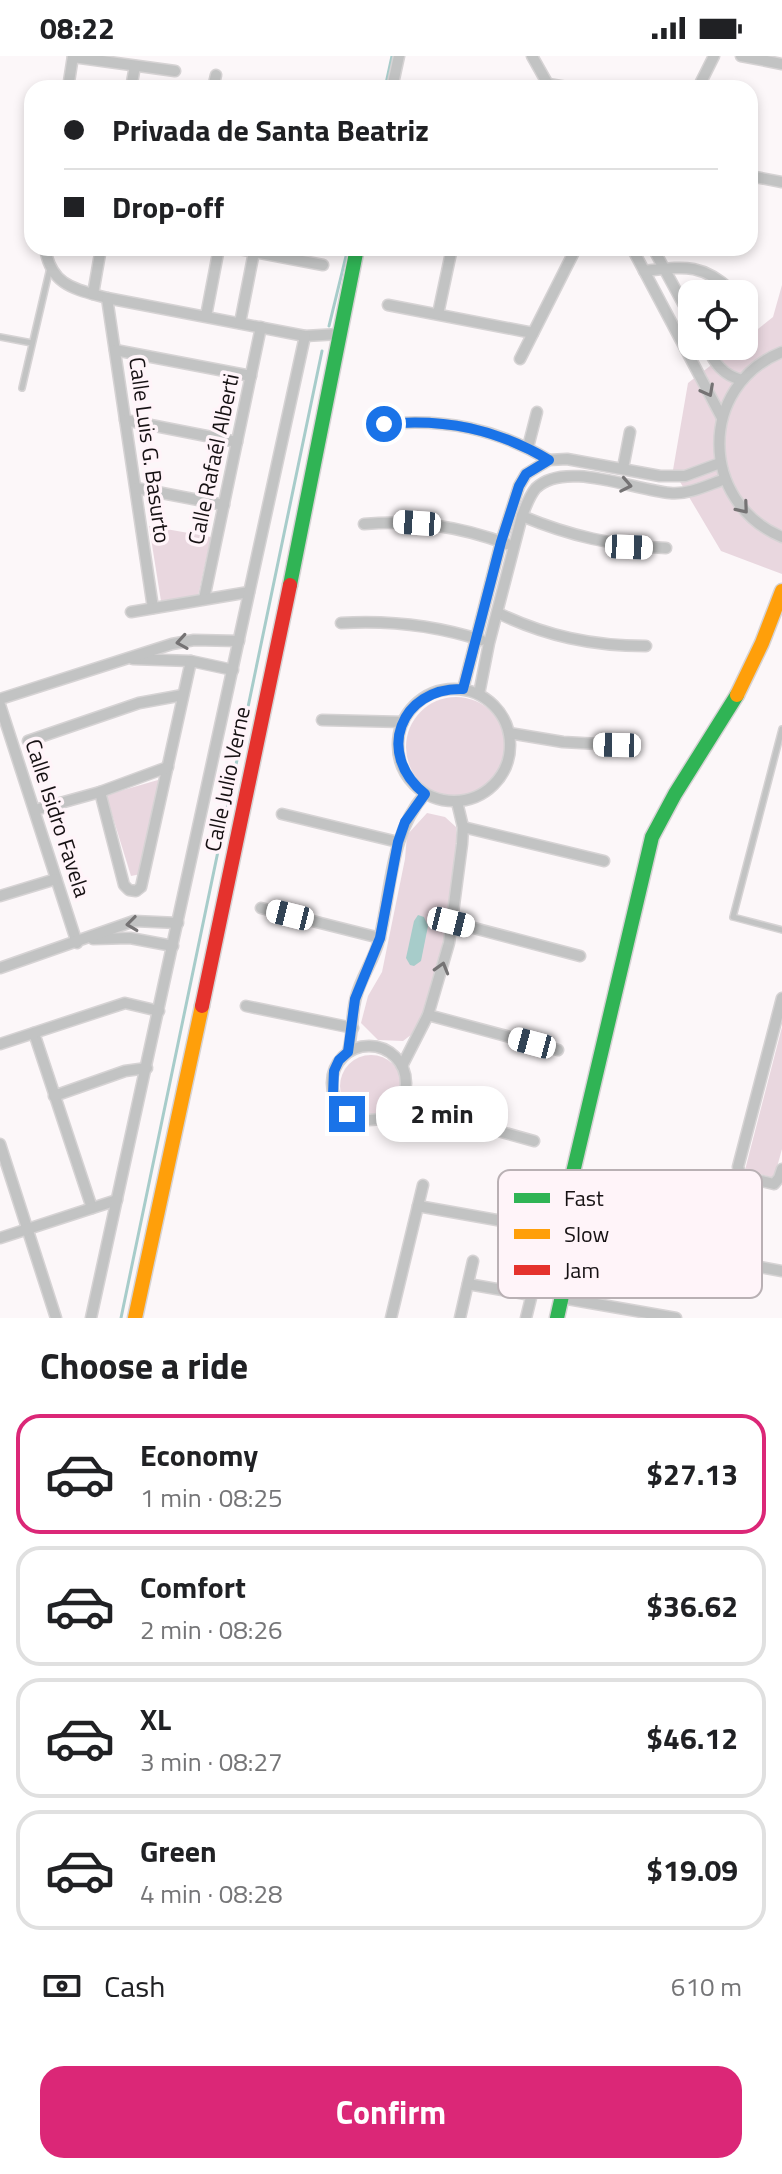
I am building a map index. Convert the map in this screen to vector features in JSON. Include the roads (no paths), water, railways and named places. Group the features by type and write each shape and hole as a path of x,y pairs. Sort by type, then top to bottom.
{"street":[{"path":"69,80 73,56 175,71"},
{"path":"394,80 399,56"},
{"path":"532,56 546,80"},
{"path":"702,80 714,56"},
{"path":"741,56 782,64"},
{"path":"132,80 135,66"},
{"path":"215,80 216,75"},
{"path":"758,178 782,182"},
{"path":"47,256 50,267 58,277 75,290 305,336 339,334"},
{"path":"93,294 100,256"},
{"path":"206,316 217,256"},
{"path":"240,323 253,256"},
{"path":"299,256 323,265"},
{"name":"Calle Julio Verne","path":"135,1318 254,757 355,256"},
{"path":"438,314 450,256"},
{"path":"520,359 572,256"},
{"path":"637,256 722,418"},
{"path":"657,256 678,294"},
{"path":"644,271 683,267 707,272 718,280"},
{"name":"Calle Luis G. Basurto","path":"107,298 153,608"},
{"path":"388,305 533,333"},
{"name":"Calle Rafaél Alberti","path":"204,599 261,327"},
{"name":"Calle Julio Verne","path":"91,1318 305,336"},
{"path":"115,350 251,376"},
{"path":"782,352 756,367 733,392 722,418 719,440 720,463 732,494 752,519 782,537"},
{"path":"713,360 730,377 742,380"},
{"path":"528,447 537,412"},
{"path":"125,420 237,442"},
{"path":"384,424 458,424 493,433 528,447 549,460"},
{"path":"623,468 630,432"},
{"path":"463,689 501,542 519,486 526,474 549,460 567,459 660,476 685,476 720,463"},
{"path":"479,694 522,516 537,488 562,475 682,494 725,479"},
{"path":"136,488 224,505"},
{"path":"522,516 556,531 592,541 629,547 666,548"},
{"path":"364,524 399,521 434,524 469,530 515,546"},
{"path":"574,1170 652,837 669,801 720,725 748,675 782,591"},
{"path":"131,612 249,592"},
{"path":"498,613 570,640 615,646 646,646"},
{"path":"341,623 396,622 451,631 489,643"},
{"path":"0,699 172,644 205,640 239,641"},
{"path":"127,659 191,661 233,670"},
{"path":"100,792 124,885 136,891 141,887 191,661"},
{"path":"463,689 479,694 498,710 509,733 509,757 499,780 473,799 457,802 425,794 406,775 400,762 398,749 403,722 422,699 435,692 463,689"},
{"path":"28,741 139,703 183,695"},
{"name":"Calle Isidro Favela","path":"0,705 56,879 82,941"},
{"path":"322,720 403,722"},
{"path":"509,733 563,742 617,745"},
{"path":"35,810 100,792 168,767"},
{"path":"348,1052 355,999 380,938 398,842 405,822 425,794"},
{"path":"402,1066 428,1015 443,966 463,827 457,802"},
{"path":"282,814 398,842"},
{"path":"463,827 604,861"},
{"path":"0,896 56,879"},
{"path":"261,908 380,938"},
{"path":"0,968 134,921 178,923"},
{"path":"451,922 580,956"},
{"path":"82,941 130,938 173,946"},
{"path":"739,1170 782,998"},
{"path":"0,1044 125,1003 159,1011"},
{"path":"246,1006 353,1028"},
{"path":"428,1015 558,1050"},
{"path":"34,1033 92,1208"},
{"path":"359,1047 384,1049 395,1056 402,1066 406,1085 400,1104 382,1118 370,1121 358,1119 339,1105 332,1083 339,1060 348,1052 359,1047"},
{"path":"54,1096 125,1071 147,1068"},
{"path":"400,1104 534,1141"},
{"path":"0,1144 56,1318"},
{"path":"762,1181 774,1184 782,1169"},
{"path":"391,1318 423,1185"},
{"path":"0,1238 117,1200"},
{"path":"418,1206 498,1220"},
{"path":"460,1318 473,1261"},
{"path":"762,1267 782,1271"},
{"path":"468,1284 498,1289"},
{"path":"526,1318 530,1298"},
{"path":"557,1318 562,1298 676,1318"}],"lane":[{"path":"22,388 50,267"},
{"path":"0,337 32,343"},
{"path":"782,729 733,917 782,930"}],"water":[{"path":"418,915 424,917 428,926 421,961 414,966 406,958"}],"waterway":[{"path":"387,80 392,56"},
{"path":"329,326 346,256"},
{"path":"121,1318 322,351"}]}
